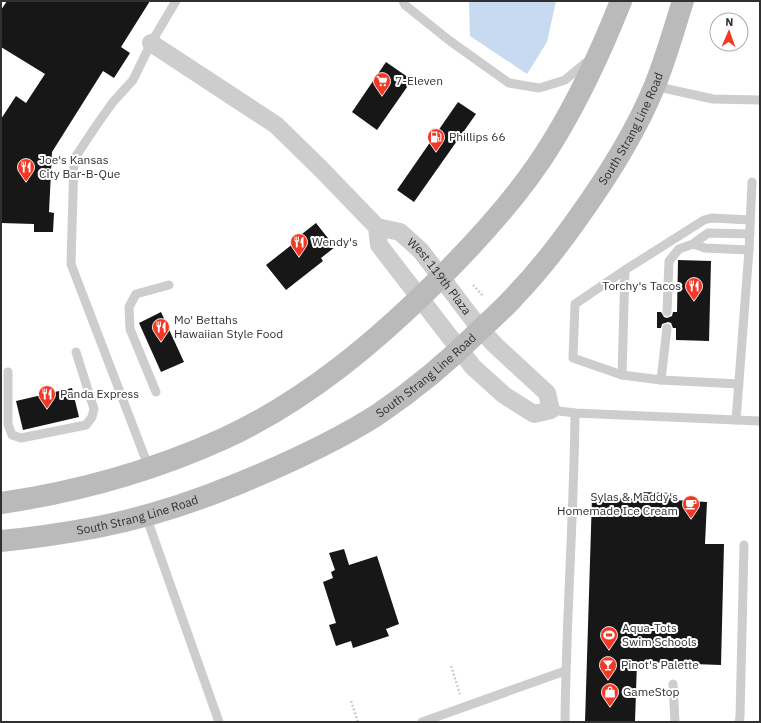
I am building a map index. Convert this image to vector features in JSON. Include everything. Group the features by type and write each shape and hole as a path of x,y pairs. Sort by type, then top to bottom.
{"main road":[{"path":"1,503 85,487 149,468 223,439 280,409 333,374 383,332 420,298 477,241 520,189 553,142 601,50 621,1"},
{"name":"South Strang Line Road","path":"1,542 100,527 206,497 268,472 320,447 376,415 429,376 461,349 515,297 558,247 596,192 620,152 654,86 670,44 683,1"}],"street":[{"path":"151,43 276,125 377,227 379,245 474,367 504,395 534,414 551,410"},
{"name":"West 119th Plaza","path":"377,227 400,232 421,251 480,330 547,393 551,410"}],"lane":[{"path":"149,468 71,264 74,159 98,123 114,102 134,80 151,43 176,1"},
{"path":"403,1 405,5 509,83 539,88 565,80 601,50"},
{"path":"654,86 712,99 760,100"},
{"path":"736,420 749,250 752,182"},
{"path":"739,384 661,380 622,375 573,358 575,304 625,270 704,220 712,218 750,220"},
{"path":"667,312 669,261 679,250 693,244 708,233 750,234"},
{"path":"693,244 705,248 749,250"},
{"path":"622,375 625,270"},
{"path":"156,392 130,329 130,307 136,294 169,284"},
{"path":"661,380 667,328"},
{"path":"8,372 8,424 12,435 21,438 86,425 92,417 94,409 76,352"},
{"path":"551,410 575,413 760,421"},
{"path":"565,722 565,671 574,471 575,413"},
{"path":"146,515 219,722"},
{"path":"739,722 744,544"},
{"path":"422,722 565,671"},
{"path":"673,684 675,722"}],"path":[{"path":"473,286 483,296"},
{"path":"451,666 464,707"},
{"path":"351,701 358,722"}],"water":[{"path":"469,1 556,1 547,42 527,74 470,36"}],"building":[{"path":"7,1 150,1 121,47 130,53 114,78 103,71 52,152 49,212 54,213 53,232 34,232 34,224 1,223 1,119 16,96 26,103 45,74 1,47 1,10"},
{"name":"7-Eleven","path":"386,62 412,80 377,130 352,112"},
{"name":"Phillips 66","path":"458,102 476,114 414,202 397,190"},
{"name":"Wendy's","path":"316,223 335,247 321,258 323,261 286,290 266,265"},
{"path":"678,260 711,261 709,341 676,340 676,328 673,328 671,323 668,322 662,324 661,328 657,328 657,312 661,312 664,317 667,318 672,316 673,312 677,312"},
{"name":"Mo' Bettahs Hawaiian Style Food","path":"161,312 184,362 161,372 139,323"},
{"name":"Panda Express","path":"72,388 79,417 23,430 16,401"},
{"path":"639,492 674,493 674,500 707,502 705,544 724,544 721,665 637,662 635,722 585,722 592,497 638,499"},
{"path":"344,549 349,565 377,556 399,624 386,629 389,636 353,648 351,641 336,646 329,625 336,623 323,582 333,578 331,572 335,570 329,553"}],"place":[{"name":"7-Eleven","path":"382,96"},
{"name":"Phillips 66","path":"436,152"},
{"name":"Joe's Kansas City Bar-B-Que","path":"26,182"},
{"name":"Wendy's","path":"299,257"},
{"name":"Torchy's Tacos","path":"694,301"},
{"name":"Mo' Bettahs Hawaiian Style Food","path":"161,342"},
{"name":"Panda Express","path":"47,409"},
{"name":"Sylas & Maddy's Homemade Ice Cream","path":"691,519"},
{"name":"Aqua-Tots Swim Schools","path":"609,650"},
{"name":"Pinot's Palette","path":"608,680"},
{"name":"GameStop","path":"610,707"}]}
